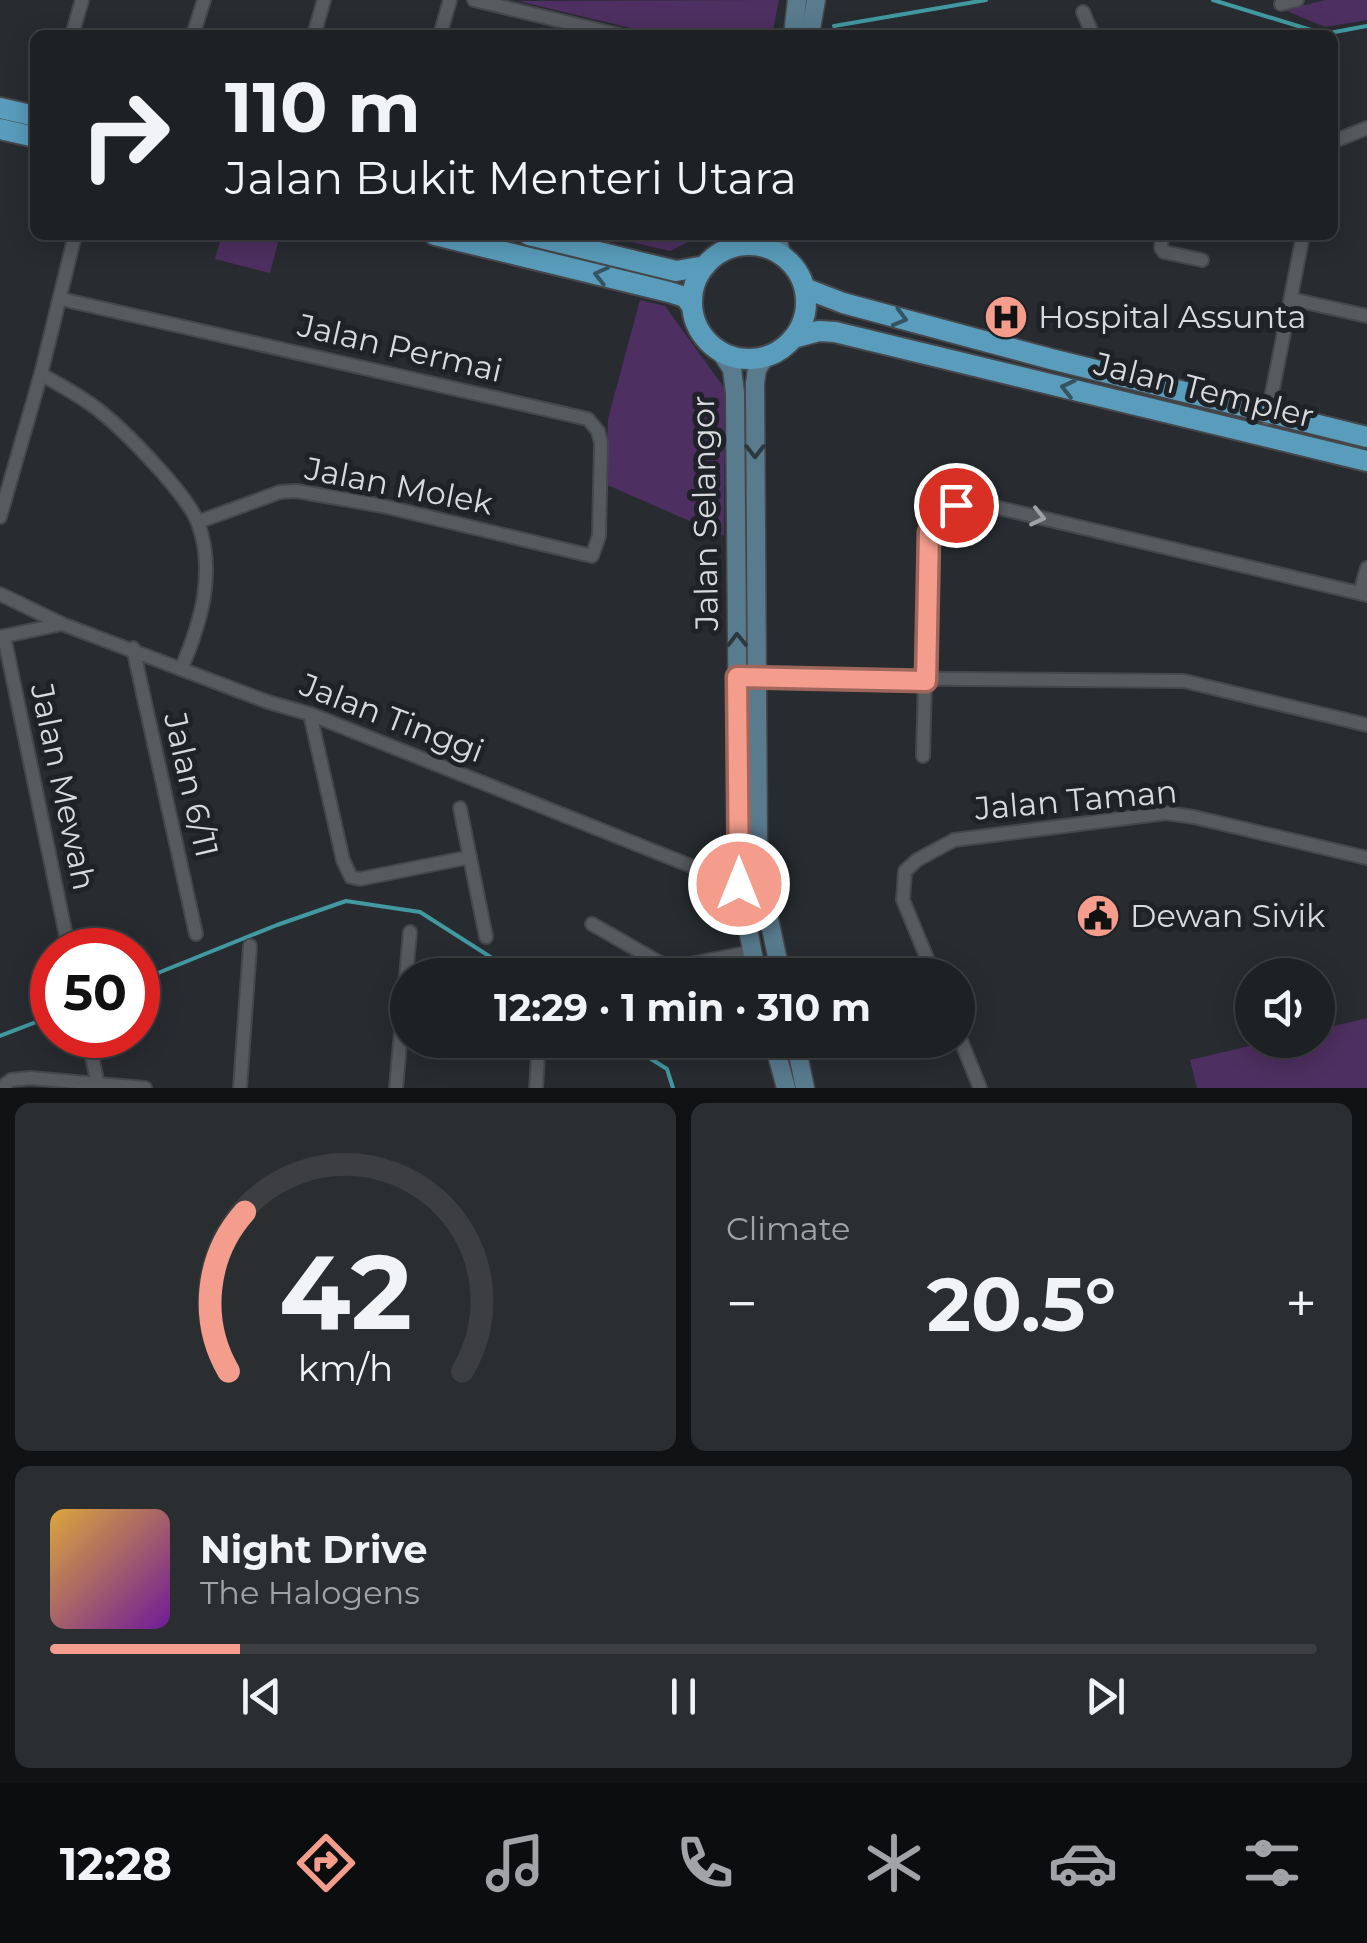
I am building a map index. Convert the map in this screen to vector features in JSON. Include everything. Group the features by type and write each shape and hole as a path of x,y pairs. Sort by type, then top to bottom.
{"main road":[{"path":"794,30 798,0"},
{"path":"811,30 816,0"},
{"path":"0,108 30,115"},
{"path":"0,129 30,136"},
{"path":"456,240 685,297 692,305 702,334 720,351 735,357 766,356 793,338 802,324 806,290 778,244 765,247 741,241 704,266 697,278 692,305"},
{"path":"550,240 676,270 704,266"},
{"name":"Jalan Templer","path":"806,290 1266,424 1367,461"},
{"name":"Jalan Templer","path":"793,338 818,331 835,332 1266,424 1367,437"},
{"name":"Jalan Selangor","path":"720,351 732,369 735,393 758,842 777,958"},
{"name":"Jalan Selangor","path":"753,958 739,884 755,384 757,369 766,356"},
{"path":"778,1058 786,1088"},
{"path":"799,1058 805,1088"}],"street":[{"path":"73,30 82,0"},
{"path":"195,30 204,0"},
{"path":"315,30 324,0"},
{"path":"441,30 450,0"},
{"path":"474,0 569,29"},
{"path":"1281,4 1297,0"},
{"path":"1083,12 1090,30"},
{"path":"1338,140 1367,128"},
{"path":"0,518 74,240"},
{"path":"1161,240 1164,252 1202,260"},
{"path":"1266,424 1302,240"},
{"name":"Jalan Permai","path":"61,299 588,420 598,431 601,444 599,536 592,556"},
{"path":"1291,299 1367,316"},
{"path":"41,374 101,412 175,488 198,522 205,564 205,600 182,667"},
{"name":"Jalan Molek","path":"198,522 280,492 296,491 383,506 592,556"},
{"path":"923,756 929,532 940,513 956,505 974,502 1364,594 1367,568"},
{"name":"Jalan Tinggi","path":"0,594 62,624 268,702 310,714 764,896"},
{"path":"2,636 62,624"},
{"name":"Jalan Mewah","path":"2,636 64,928"},
{"name":"Jalan 6/11","path":"133,648 196,934"},
{"path":"747,677 1184,681 1367,725"},
{"path":"310,714 343,860 351,878 470,857"},
{"path":"460,808 486,936"},
{"name":"Jalan Taman","path":"927,958 904,900 904,872 917,860 954,840 1166,814 1194,817 1367,858"},
{"path":"592,924 669,968 751,952"},
{"path":"396,1088 410,932"},
{"path":"240,1088 250,946"},
{"path":"96,1058 107,1086"},
{"path":"536,1088 538,1058"},
{"path":"968,1058 980,1088"},
{"path":"1,1088 20,1078 145,1088"}],"shaded area":[{"path":"779,0 773,30 635,30 518,1"},
{"path":"1325,0 1367,0 1367,20 1325,27 1284,10"},
{"path":"221,240 279,240 270,273 215,259"},
{"path":"623,240 692,240 670,251"},
{"path":"640,300 665,306 725,389 724,536 605,484 608,419"},
{"path":"1367,1018 1367,1088 1197,1088 1190,1060 1235,1049 1235,1058 1335,1058 1335,1026"}],"waterway":[{"path":"834,26 986,0"},
{"path":"1213,0 1311,30"},
{"path":"1338,31 1367,26"},
{"path":"160,972 346,901 420,912 492,958"},
{"path":"0,1036 30,1024"},
{"path":"650,1058 667,1069 673,1088"}],"place":[{"name":"Hospital Assunta","path":"1006,317"},
{"name":"Dewan Sivik","path":"1098,916"}],"route":[{"path":"739,884 737,677 926,681 929,532 940,513 956,505"}]}
